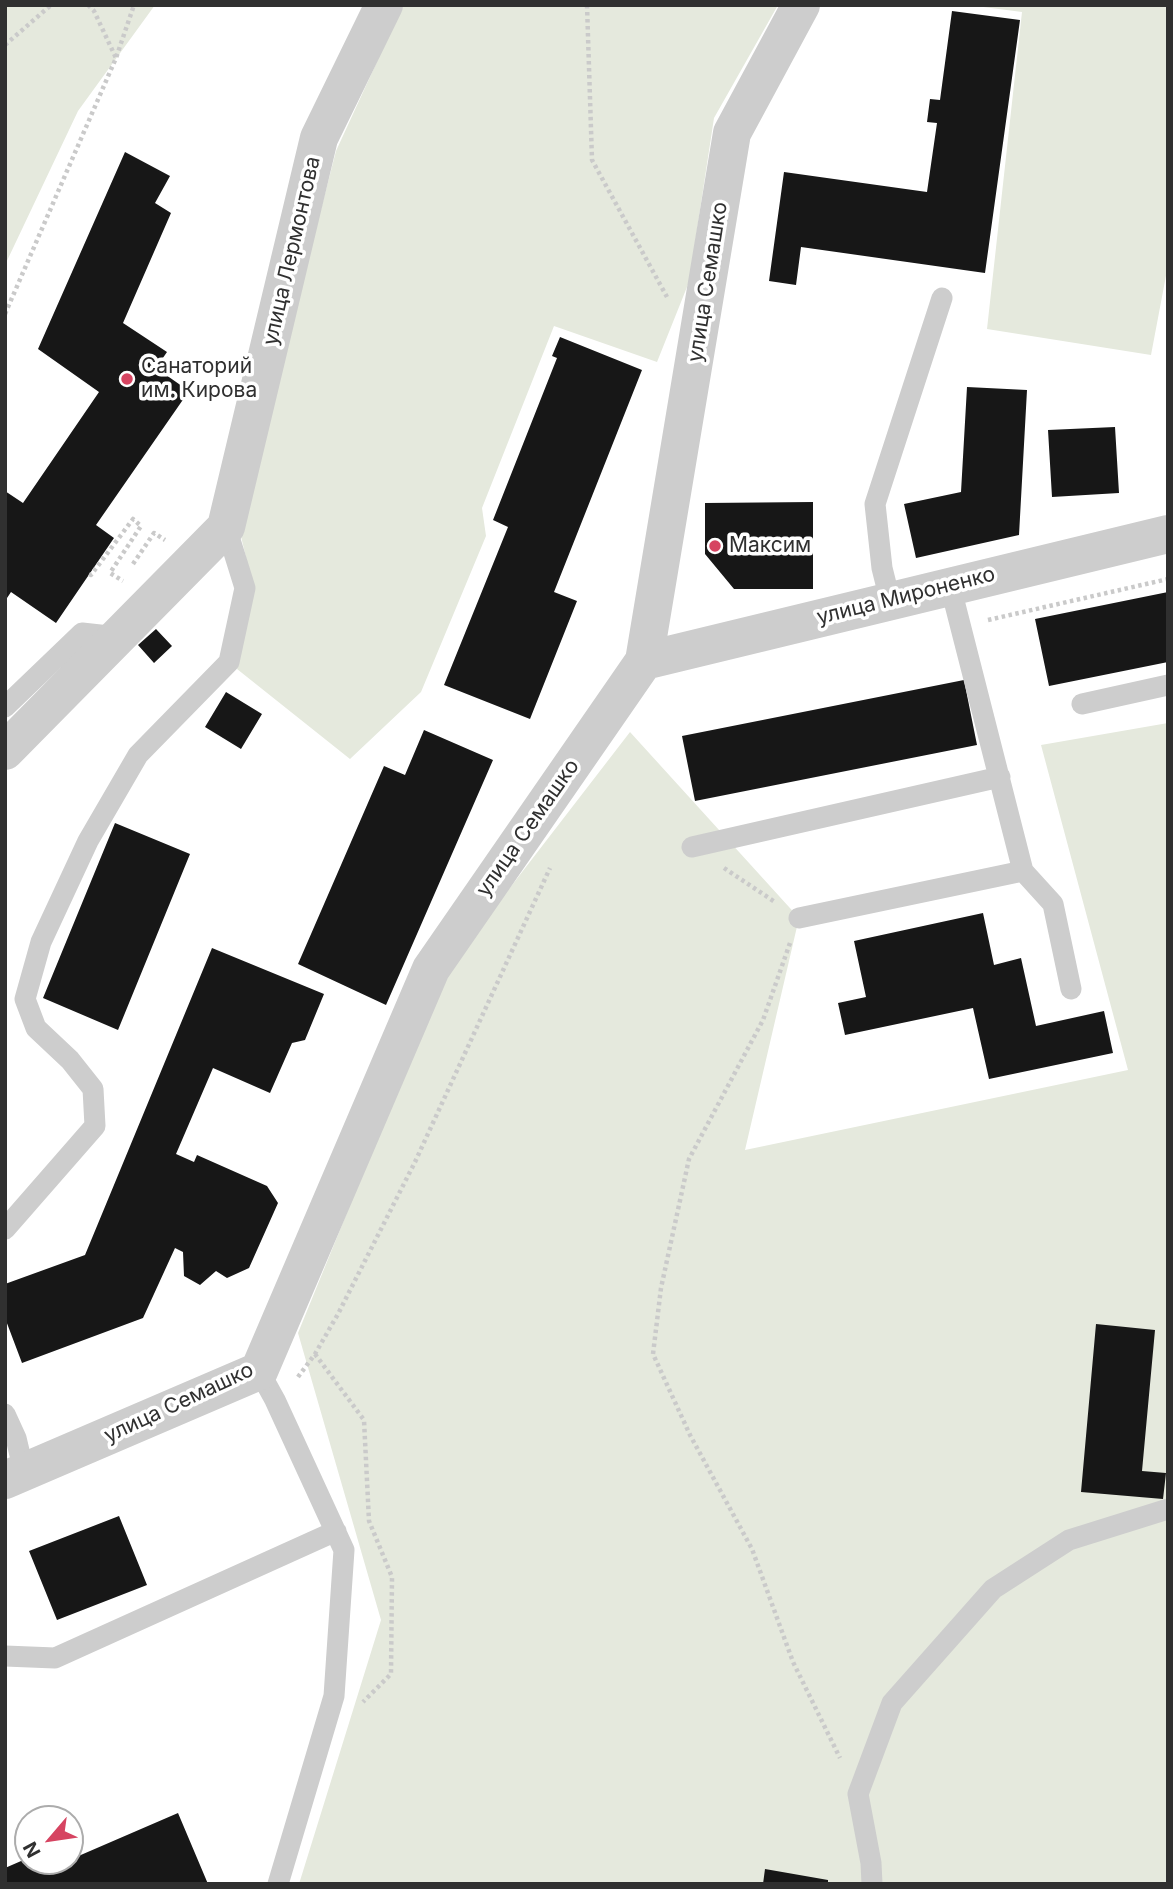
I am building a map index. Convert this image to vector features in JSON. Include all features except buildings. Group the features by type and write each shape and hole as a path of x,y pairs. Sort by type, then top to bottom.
{"street":[{"name":"улица Лермонтова","path":"226,527 319,138 384,5"},
{"name":"улица Семашко","path":"14,1476 267,1385 431,969 644,660 732,133 801,5"},
{"path":"5,751 226,527"},
{"name":"улица Мироненко","path":"644,660 1168,534"}],"lane":[{"path":"890,600 882,568 875,504 942,298"},
{"path":"5,1229 95,1126 93,1088 36,1028 25,999 41,942 89,841 138,755 229,662 245,587 226,527"},
{"path":"950,585 1023,871 1053,904 1071,989"},
{"path":"5,707 82,633 118,637"},
{"path":"1082,704 1168,685"},
{"path":"692,846 1000,777"},
{"path":"799,918 1023,871"},
{"path":"267,1385 344,1550 334,1696 278,1884"},
{"path":"5,1414 16,1438 14,1476"},
{"path":"872,1884 871,1863 858,1794 892,1703 993,1590 1069,1540 1168,1509"},
{"path":"5,1656 55,1658 336,1531"}],"path":[{"path":"5,45 51,5"},
{"path":"88,5 94,11 117,58"},
{"path":"5,314 117,58 134,5"},
{"path":"587,5 592,160 696,350"},
{"path":"89,573 92,575 133,519 141,526 110,573 122,581"},
{"path":"692,846 799,918 763,1020 689,1159 661,1288 653,1354 690,1435 751,1549 793,1662 858,1794"},
{"path":"267,1385 303,1372 338,1314 415,1163 551,864"}],"shaded area":[{"path":"5,5 155,5 78,111 5,265"},
{"path":"403,5 778,5 714,118 689,282 657,362 554,326 482,508 486,536 421,692 350,759 237,669 254,591 239,528 336,151"},
{"path":"968,5 1168,5 1168,265 1151,355 987,329 1022,12"},
{"path":"1168,723 1168,1884 299,1884 381,1620 298,1333 445,972 630,732 799,918 745,1150 1128,1070 1041,745"}],"place":[{"name":"Санаторий им. Кирова","path":"127,379"},
{"name":"Максим","path":"715,546"}]}
